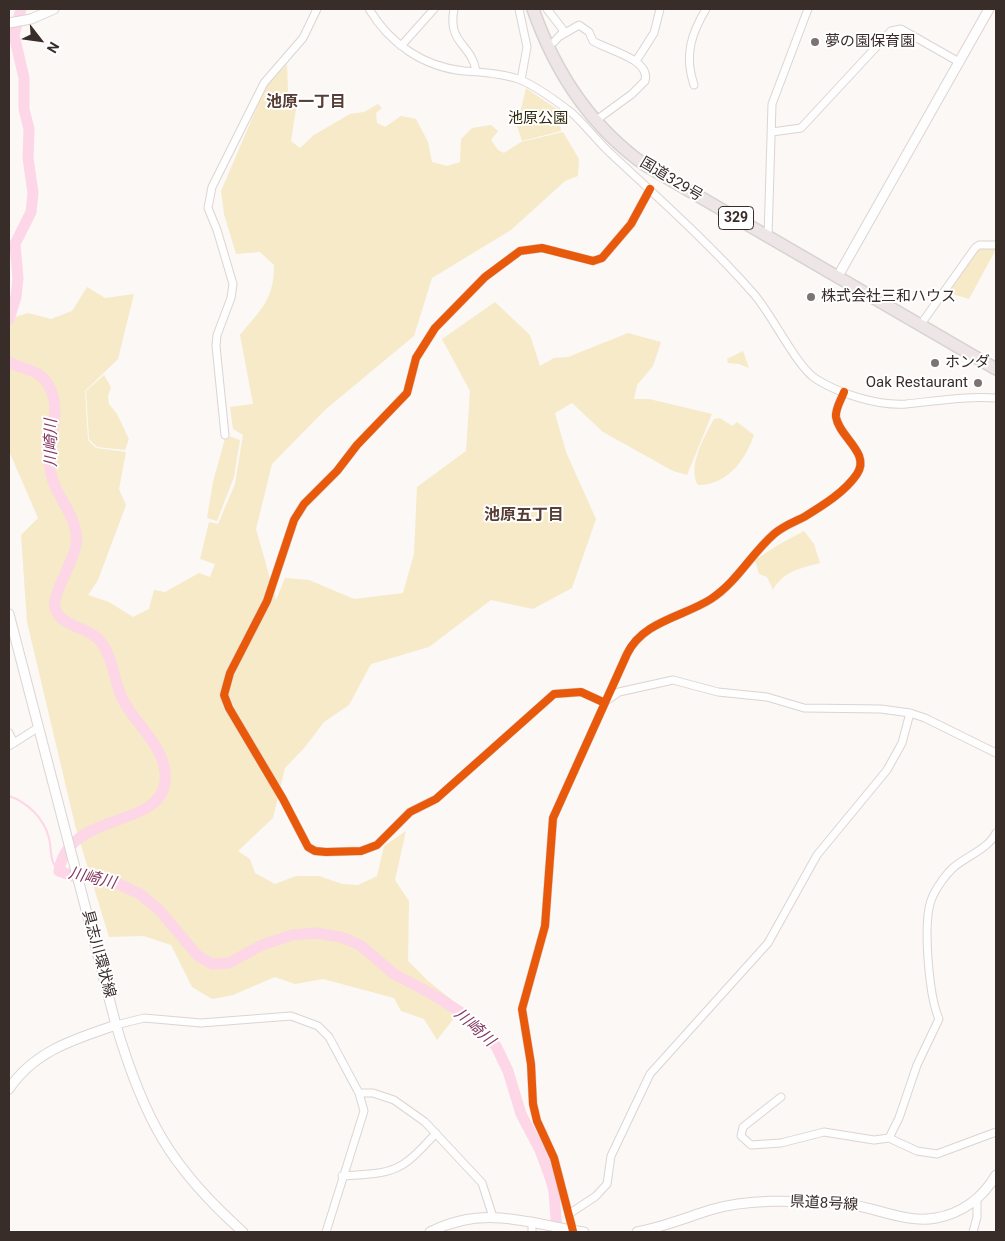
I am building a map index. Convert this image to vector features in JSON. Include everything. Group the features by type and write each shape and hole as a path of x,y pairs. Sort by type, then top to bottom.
{"highway":[{"name":"国道329号","path":"533,9 547,46 558,68 610,145 996,369"}],"main road":[{"path":"9,23 23,22 54,9"},
{"path":"838,276 989,9"},
{"name":"具志川環状線","path":"9,614 116,1025 135,1085 162,1142 203,1195 243,1232"},
{"path":"9,1089 23,1071 40,1056 70,1041 116,1025"},
{"name":"県道8号線","path":"637,1232 661,1228 710,1210 743,1204 840,1203 869,1207 904,1218 923,1220 952,1213 977,1200 996,1175"},
{"path":"430,1232 460,1221 493,1217 534,1222 584,1232"}],"street":[{"path":"225,435 216,346 217,335 231,298 233,284 208,208 212,187 264,83 303,38 317,9"},
{"path":"370,9 377,21 401,46 425,61 446,68 491,72 521,80 572,113 610,145 650,189 705,241 754,294 810,375 844,392 870,399 904,404 955,398 996,398"},
{"path":"401,46 434,9"},
{"path":"454,9 452,20 455,36 475,64 476,71"},
{"path":"519,9 528,47 521,80"},
{"path":"547,9 564,31 560,36"},
{"path":"636,61 654,33 660,9"},
{"path":"694,85 688,59 690,40 706,9"},
{"path":"768,237 772,104 808,9"},
{"path":"547,46 579,25 589,32 593,41 636,61 645,72 645,81 632,94 595,121"},
{"path":"772,132 801,128 891,32 901,29 959,62"},
{"path":"605,703 581,692 554,694 436,799 410,812 377,845 361,851 326,852 315,851 308,847 303,840 283,799 228,708 224,695 230,673 271,591 297,516 310,497 337,471 357,445 407,393 416,358 435,328 485,277 520,250 542,248 593,260 602,258 631,224 650,189"},
{"path":"920,324 975,248 979,245 996,245"},
{"path":"569,1230 569,1214 554,1158 535,1112 522,1009 545,926 553,818 631,646 638,637 664,621 694,608 729,586 775,533 823,504 856,475 860,467 859,455 839,426 836,417 844,392"},
{"path":"605,703 618,692 673,680 718,692 767,697 804,708 881,709 910,713 924,718 996,754"},
{"path":"569,1214 596,1196 607,1184 611,1156 650,1074 768,943 817,855 887,770 902,743 910,713"},
{"path":"9,732 11,744 39,727"},
{"path":"889,1138 899,1118 917,1065 939,1019 933,1005 930,975 928,912 932,897 954,867 978,851 996,833"},
{"path":"116,1025 144,1018 202,1023 291,1016 318,1026 330,1037 358,1093 364,1111 342,1176 326,1232"},
{"path":"358,1093 373,1093 394,1100 425,1122 482,1183 493,1217"},
{"path":"781,1097 743,1127 741,1136 751,1144 781,1143 824,1132 874,1140 889,1138 917,1151 937,1154 996,1132"},
{"path":"342,1176 384,1174 401,1167 417,1154 436,1133"},
{"path":"973,1232 977,1217 977,1200"},
{"path":"532,1232 534,1222"}],"green space":[{"path":"287,64 288,92 296,109 291,141 300,148 314,135 350,114 364,112 378,104 382,108 376,113 377,123 385,127 401,116 416,119 428,142 432,162 447,166 460,162 461,139 472,128 491,125 498,131 491,140 498,150 504,153 521,142 563,132 579,159 578,176 565,181 511,230 432,278 414,336 326,409 272,464 256,529 276,600 285,578 309,580 354,599 403,593 414,554 417,487 466,451 470,391 442,339 495,302 530,335 540,366 554,358 568,357 628,333 661,342 653,366 637,385 634,399 649,399 712,414 687,475 673,471 603,432 572,403 555,413 566,452 596,519 572,588 533,609 491,600 429,647 371,664 349,705 324,722 305,747 285,768 273,818 238,851 250,859 255,873 275,884 296,876 319,876 342,884 358,885 377,876 384,846 406,831 395,880 409,901 408,961 427,980 462,1008 437,1040 424,1019 401,1011 394,998 323,979 295,984 275,977 233,995 212,999 192,987 171,945 144,936 109,937 76,829 27,622 21,535 38,518 9,451 9,319 28,313 51,319 72,311 87,287 105,298 134,294 118,359 85,391 88,440 96,448 126,452 119,489 126,505 98,580 88,595 109,602 133,617 149,609 154,590 165,592 199,573 210,577 215,564 200,559 209,522 218,524 235,484 243,435 233,429 230,407 253,404 240,335 260,311 269,296 272,287 274,265 260,252 236,254 224,214 221,191 266,86"},
{"name":"池原公園","path":"526,88 561,112 559,116 561,131 522,141 517,126"},
{"path":"980,248 996,249 969,299 946,292"},
{"path":"743,351 749,368 739,364 728,363 727,359"},
{"path":"104,375 111,387 108,396 109,404 117,414 129,439 125,450 97,447 89,439 86,391"},
{"path":"720,418 732,426 737,422 754,435 746,454 734,470 718,481 698,485 694,470 698,452 714,419"},
{"path":"226,435 240,440 234,477 217,521 207,518 213,482"},
{"path":"804,531 814,544 820,563 787,574 773,590 767,577 759,574 755,560"}],"waterway":[{"name":"川崎川","path":"9,319 16,297 18,278 15,244 31,212 33,193 28,158 29,129 24,109 24,78 14,35 21,9"},
{"name":"川崎川","path":"9,362 35,372 45,380 53,395 55,405 50,468 52,478 74,524 76,534 76,545 56,595 55,608 62,619 92,634 102,644 110,658 121,696 156,747 162,758 165,770 165,782 159,797 148,807 95,829 79,838 66,852 59,871 73,876 92,876 112,881 140,894 160,911 198,956 212,964 229,963 262,945 292,935 316,933 341,937 360,945 394,974 432,994 465,1015 496,1046 508,1071 521,1114 540,1150 550,1177 554,1191 557,1232"},
{"path":"9,796 22,802 39,818 47,831 52,860 59,871"}],"cycle path":[{"path":"605,703 581,692 554,694 436,799 410,812 377,845 361,851 326,852 315,851 308,847 283,799 229,708 224,695 230,673 267,601 294,520 304,504 337,471 357,445 407,393 416,358 435,328 485,277 520,251 542,248 593,261 602,258 631,224 650,189"},
{"path":"573,1231 554,1158 537,1121 533,1104 531,1064 522,1009 545,926 553,818 627,654 634,643 653,627 711,599 729,584 774,534 833,498 857,474 860,459 853,445 838,424 836,417 837,408 844,392"}],"place":[{"name":"夢の園保育園","path":"815,42"},
{"name":"株式会社三和ハウス","path":"811,297"},
{"name":"ホンダ","path":"935,363"},
{"name":"Oak Restaurant","path":"978,383"}],"district":[{"name":"池原一丁目","path":"306,103"},
{"name":"池原五丁目","path":"524,516"}]}
